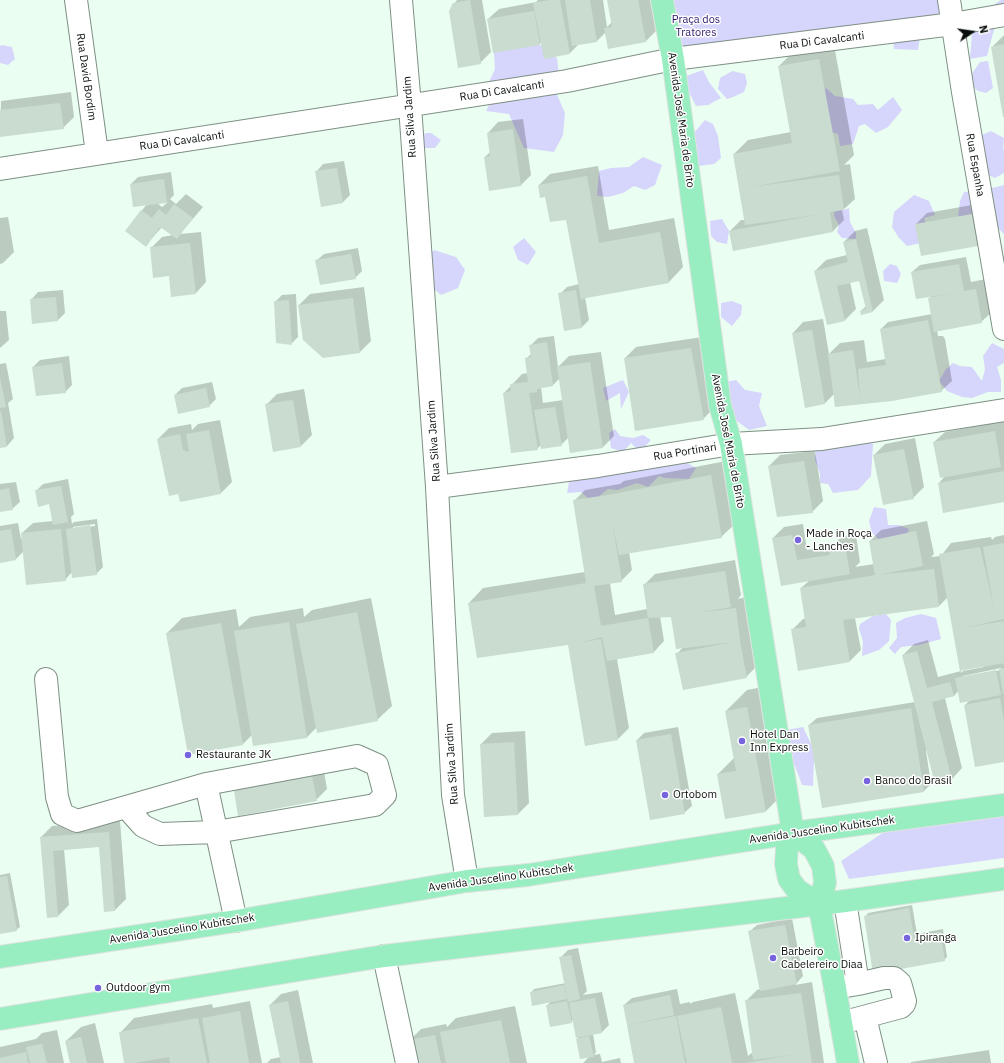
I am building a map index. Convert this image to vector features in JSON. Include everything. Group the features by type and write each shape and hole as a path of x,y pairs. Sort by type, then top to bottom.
{"main road":[{"name":"Avenida José Maria de Brito","path":"662,0 673,59 720,405 731,444 793,833"},
{"name":"Avenida Juscelino Kubitschek","path":"0,957 236,921 467,881 528,875 793,833 1004,805"},
{"path":"819,904 797,890 789,879 786,864 787,848 793,833 814,849 823,866 825,882 819,904 848,1063"},
{"path":"0,1019 384,956 845,901 1004,879"}],"street":[{"name":"Rua David Bordim","path":"76,0 97,153"},
{"name":"Rua Silva Jardim","path":"401,0 437,487 453,795 467,881"},
{"name":"Rua Espanha","path":"949,0 962,92 1004,329"},
{"name":"Rua Di Cavalcanti","path":"0,169 567,81 673,59 953,24 1004,15"},
{"name":"Rua Portinari","path":"437,487 598,466 731,444 822,440 1004,410"},
{"path":"46,679 57,797 62,814 77,821 206,784 357,756 377,765 385,795 375,805 216,832 160,834 143,826 126,807"},
{"path":"206,784 236,921"},
{"path":"845,901 858,984"},
{"path":"384,956 407,1063"},
{"path":"835,988 884,978 894,978 900,984 905,1001 900,1007 841,1023"},
{"path":"865,1017 876,1063"}],"green space":[{"name":"Praça dos Tratores","path":"665,0 947,0 950,16 920,36 918,50 894,49 892,29 673,57"},
{"path":"1001,0 1004,0 1004,27 995,26 987,56 970,59 972,34 986,12"},
{"path":"493,38 537,39 540,45 557,58 559,76 554,88 565,113 563,135 554,152 524,148 509,114 486,111 498,87 489,82 495,69"},
{"path":"0,46 12,47 15,59 8,65 0,63"},
{"path":"988,61 993,88 986,93 978,91 967,81 980,62"},
{"path":"703,70 709,82 721,98 708,105 696,106 688,90 686,76"},
{"path":"732,71 745,74 747,83 744,92 727,99 718,89 720,78"},
{"path":"826,88 835,96 853,99 858,105 873,104 878,110 893,97 902,110 888,127 876,133 865,124 859,126 853,144 840,146 838,134 823,130 821,96"},
{"path":"705,120 713,124 718,136 721,158 714,164 699,166 692,154 692,135"},
{"path":"991,131 1004,138 1004,173 995,178 974,169 971,145 982,135"},
{"path":"425,133 431,133 441,140 435,148 420,148"},
{"path":"643,157 662,165 655,185 645,190 634,186 623,193 608,197 597,196 599,171 611,168 629,167"},
{"path":"1004,185 1004,234 997,227 982,231 957,225 960,201 964,192 984,190"},
{"path":"914,195 929,201 935,215 924,218 928,228 921,243 907,246 899,238 892,227 894,212"},
{"path":"835,207 844,210 849,208 850,222 856,233 856,239 842,238 837,232 839,225 834,216"},
{"path":"722,219 729,231 727,244 717,242 711,236 710,221"},
{"path":"524,238 536,252 528,265 518,260 513,247"},
{"path":"434,250 456,257 465,270 458,288 441,295 430,286 424,260"},
{"path":"890,264 897,266 901,274 897,283 884,281 883,271"},
{"path":"732,301 742,305 741,315 732,326 721,317 721,303"},
{"path":"992,343 1004,349 1004,363 997,367 1001,380 1001,392 988,392 972,398 962,397 947,391 939,381 946,369 953,363 960,366 972,367 982,381 985,369 983,356"},
{"path":"623,380 629,392 621,409 620,393 606,401 603,388"},
{"path":"736,380 745,390 762,393 759,406 767,426 749,430 737,421 722,405 726,382"},
{"path":"615,429 620,436 633,438 643,435 651,440 640,452 631,443 623,452 611,448 609,433"},
{"path":"861,439 873,444 871,476 858,490 833,493 828,484 820,483 820,474 815,460 816,449"},
{"path":"676,456 696,468 689,479 664,478 659,476 648,487 637,483 617,490 608,489 598,497 588,498 581,492 567,493 571,471"},
{"path":"874,507 886,509 888,525 899,525 909,529 904,541 884,544 872,533 869,521"},
{"path":"886,614 891,620 889,641 879,650 862,656 863,641 859,629 860,624 873,616"},
{"path":"921,614 936,618 941,639 919,645 901,647 895,654 889,648 897,638 896,623 905,618"},
{"path":"803,727 812,746 814,759 813,786 802,785 795,766 788,761 786,730"},
{"path":"1004,813 1004,858 849,879 841,861 887,830"}],"building":[{"path":"470,0 481,64 458,68 449,11 453,3"},
{"path":"560,0 570,54 544,59 533,3"},
{"path":"565,0 590,0 597,42 572,46"},
{"path":"607,0 638,0 646,42 608,49 604,28 612,27"},
{"path":"534,11 540,45 493,53 487,19"},
{"path":"1004,44 1004,117 1003,117 991,47"},
{"path":"819,59 840,171 751,187 839,175 844,210 830,212 833,232 733,251 729,231 816,215 745,225 733,154 792,143 778,66"},
{"path":"60,103 64,129 0,137 0,110"},
{"path":"513,129 521,186 489,191 484,157 490,156 487,133"},
{"path":"337,168 343,203 321,207 315,171"},
{"path":"587,176 599,243 660,232 669,283 581,299 566,220 550,222 545,197 540,198 538,185"},
{"path":"164,179 167,203 133,207 130,184"},
{"path":"174,204 193,218 177,239 160,227 146,247 125,231 141,210 152,218 159,209 166,215"},
{"path":"972,214 978,246 921,256 915,224"},
{"path":"856,239 873,312 861,315 860,311 866,309 859,281 837,286 845,321 827,325 814,271 848,262 843,242"},
{"path":"190,243 196,294 171,297 169,276 153,278 150,247"},
{"path":"351,254 356,279 320,285 315,260"},
{"path":"959,264 964,291 976,289 982,323 934,332 928,298 949,294 916,299 911,272"},
{"path":"576,290 582,328 564,331 558,293"},
{"path":"56,297 58,321 32,324 30,299"},
{"path":"353,298 360,353 323,358 303,340 298,305"},
{"path":"289,300 292,345 276,343 274,301"},
{"path":"928,320 942,392 892,401 835,407 828,354 853,350 860,398 858,369 886,365 880,329"},
{"path":"812,330 825,404 805,408 792,333"},
{"path":"547,342 553,386 537,389 537,392 529,393 538,450 511,453 503,393 511,391 510,384 528,382 525,358 531,357 529,345"},
{"path":"691,348 704,420 635,431 624,358"},
{"path":"590,362 603,448 570,453 557,367"},
{"path":"62,363 66,393 36,396 32,367"},
{"path":"0,378 6,407 0,408"},
{"path":"206,388 210,407 178,414 174,395"},
{"path":"293,400 301,447 273,452 265,404"},
{"path":"555,407 562,446 541,449 534,410"},
{"path":"0,411 7,447 0,448"},
{"path":"209,430 221,494 180,502 178,494 169,496 157,439 180,434 183,450 189,452 186,434"},
{"path":"995,431 1001,467 940,478 933,442"},
{"path":"904,449 914,499 883,505 873,455"},
{"path":"804,461 813,513 777,517 768,466"},
{"path":"1004,471 1004,502 943,513 938,483"},
{"path":"711,475 722,538 619,555 612,520 622,582 594,586 601,626 648,618 654,653 607,661 602,637 578,643 601,639 618,740 585,746 568,645 477,658 468,603 586,583 573,500 608,495"},
{"path":"61,486 68,522 53,525 49,504 38,507 35,490"},
{"path":"9,488 13,510 0,512 0,490"},
{"path":"90,525 97,575 72,578 66,529"},
{"path":"11,529 16,560 0,563 0,531"},
{"path":"61,529 66,581 26,585 21,533"},
{"path":"916,531 923,566 878,575 934,569 939,607 843,620 850,662 798,671 791,629 806,627 800,588 875,575 869,541"},
{"path":"792,535 797,560 830,555 829,548 845,545 850,574 781,586 772,538"},
{"path":"1004,543 1004,619 963,628 1004,621 1004,663 960,671 939,554 980,547 994,608 983,547"},
{"path":"725,571 731,607 697,613 736,608 747,678 683,690 675,653 734,642 676,649 671,617 648,618 643,584"},
{"path":"357,612 378,721 317,733 296,624"},
{"path":"289,622 307,738 253,746 234,631"},
{"path":"221,623 243,745 188,755 166,633"},
{"path":"917,651 927,688 950,682 954,696 932,702 952,780 935,784 902,655"},
{"path":"1004,668 1004,694 1003,694 999,669"},
{"path":"996,670 1001,695 960,703 955,678"},
{"path":"1000,698 1004,720 1004,762 975,767 964,705"},
{"name":"Hotel Dan Inn Express","path":"747,707 766,812 725,819 717,774 736,771 725,711"},
{"path":"911,708 924,792 822,808 808,725"},
{"path":"671,734 685,814 650,820 636,740"},
{"path":"514,742 518,815 484,817 480,744"},
{"path":"312,776 317,801 238,816 234,791"},
{"path":"109,832 115,911 104,912 99,847 53,851 58,917 47,918 40,837"},
{"path":"7,876 17,931 0,934 0,877"},
{"path":"909,908 914,937 940,932 945,961 873,974 864,916"},
{"name":"Barbeiro Cabelereiro Diaa","path":"785,925 797,984 760,991 748,931"},
{"path":"571,955 580,999 568,1002 559,957"},
{"path":"564,985 567,999 532,1006 530,992"},
{"path":"801,993 812,1063 746,1063 791,1055 753,1060 745,1000"},
{"path":"670,995 674,1015 627,1025 623,1005"},
{"path":"595,998 602,1033 576,1038 569,1003"},
{"path":"288,1001 300,1063 281,1063 269,1005"},
{"path":"567,1001 572,1023 550,1027 546,1005"},
{"path":"721,1007 732,1063 687,1063 677,1016"},
{"path":"240,1011 249,1063 210,1063 202,1018"},
{"path":"676,1016 685,1063 634,1063 627,1025"},
{"path":"198,1018 207,1063 170,1063 169,1057 134,1063 124,1063 119,1032"},
{"path":"501,1020 510,1063 446,1063 440,1032"},
{"path":"435,1035 441,1063 414,1063 409,1040"},
{"path":"589,1036 594,1057 580,1059 576,1039"},
{"path":"81,1037 87,1063 70,1063 65,1041"},
{"path":"42,1044 47,1063 30,1063 26,1047"},
{"path":"26,1052 28,1063 0,1063 0,1058"}],"place":[{"name":"Made in Roça - Lanches","path":"798,540"},
{"name":"Hotel Dan Inn Express","path":"742,741"},
{"name":"Restaurante JK","path":"188,755"},
{"name":"Banco do Brasil","path":"867,781"},
{"name":"Ortobom","path":"665,795"},
{"name":"Ipiranga","path":"907,938"},
{"name":"Barbeiro Cabelereiro Diaa","path":"773,958"},
{"name":"Outdoor gym","path":"98,988"}]}
